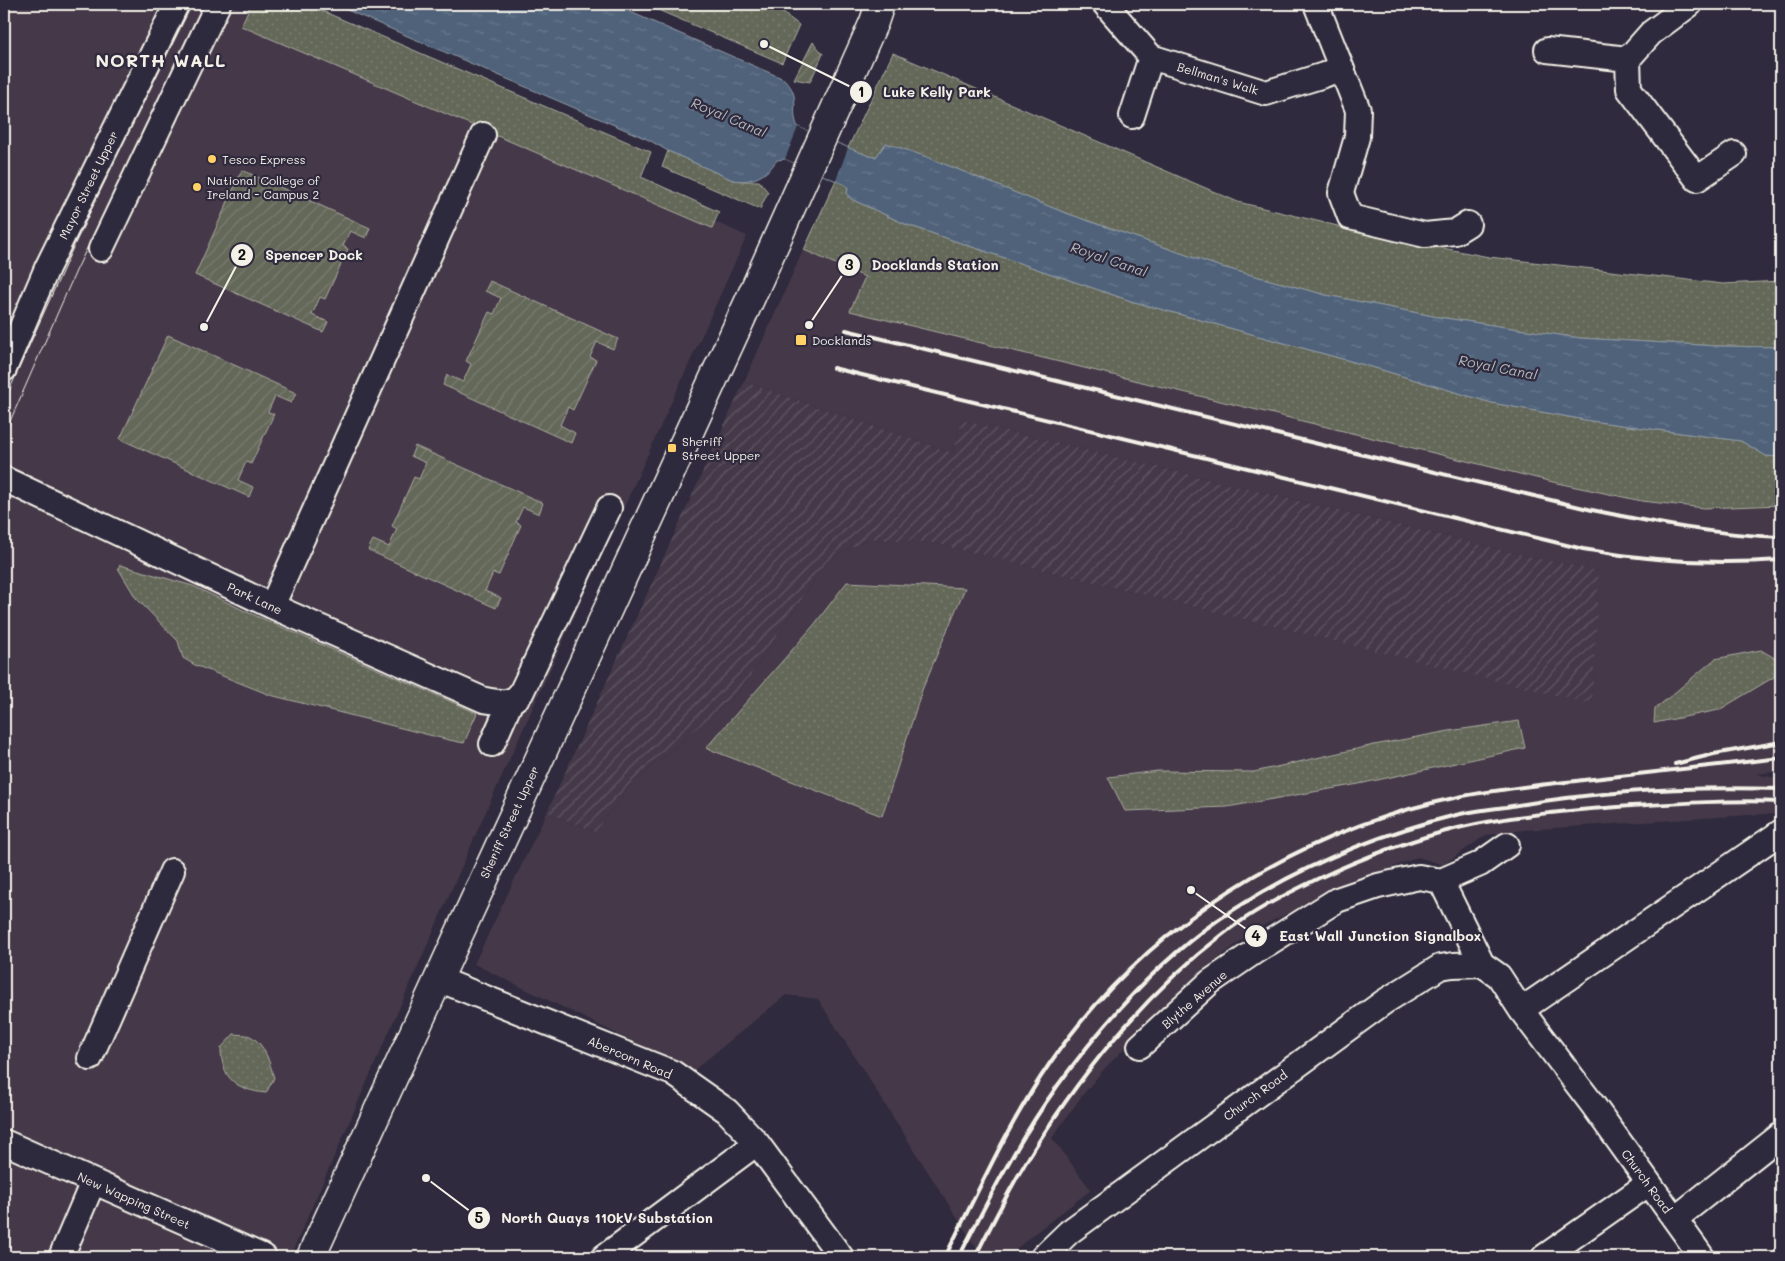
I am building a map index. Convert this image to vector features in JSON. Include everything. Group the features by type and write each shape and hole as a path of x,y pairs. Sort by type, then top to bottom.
{"main road":[{"name":"Sheriff Street Upper","path":"311,1257 751,297 874,22 880,4"}],"street":[{"name":"Mayor Street Upper","path":"4,369 47,268 177,4"},
{"path":"100,249 218,4"},
{"path":"1105,4 1151,57 1132,116"},
{"path":"1316,4 1358,110 1358,137 1341,193 1350,217 1425,234 1455,232 1468,224"},
{"path":"1690,4 1651,33 1628,60 1629,89 1697,179 1734,154"},
{"path":"1547,50 1628,60"},
{"name":"Bellman's Walk","path":"1151,57 1266,93 1341,68"},
{"path":"272,606 483,135"},
{"name":"Park Lane","path":"4,479 272,606 484,700 504,703 511,702"},
{"path":"492,744 511,702 521,694 609,508"},
{"path":"1522,1010 1781,832"},
{"path":"1441,881 1480,864 1507,845"},
{"path":"90,1058 172,871"},
{"name":"Blythe Avenue","path":"1140,1046 1210,982 1337,900 1378,886 1418,877 1441,881"},
{"name":"Church Road","path":"1441,881 1482,964 1499,976 1702,1257"},
{"name":"Church Road","path":"1043,1257 1069,1232 1384,1002 1440,967 1482,964"},
{"name":"Abercorn Road","path":"439,975 672,1073 728,1111 757,1143 841,1257"},
{"path":"1675,1219 1781,1134"},
{"name":"New Wapping Street","path":"4,1142 264,1257"},
{"path":"604,1257 757,1143"},
{"path":"61,1257 94,1182"},
{"path":"1544,1257 1648,1184"}],"shaded area":[{"path":"4,4 232,4 747,236 491,800 290,1257 4,1257"},
{"path":"845,184 848,188 1131,301 1255,336 1680,434 1741,441 1766,456 1781,457 1781,771 1756,774 1781,779 1781,815 1764,814 1524,830 1486,835 1443,865 1418,857 1327,894 1268,923 1247,936 1206,968 1104,1069 1081,1097 1052,1138 1091,1190 1007,1257 982,1257 818,999 786,995 694,1070 474,964 547,812 595,832 629,786 739,692 827,561 867,539 933,543 1592,703 1598,571 1532,557 962,420 953,453 744,382 832,186"},
{"path":"744,382 953,453 962,420 1532,557 1599,571 1592,704 933,543 867,539 827,561 739,692 629,786 595,832 547,812"}],"green space":[{"path":"251,4 306,4 651,152 641,177 719,212 712,228 241,26"},
{"path":"644,4 761,4 782,12 799,25 782,63"},
{"path":"813,42 823,54 810,82 794,79"},
{"path":"893,53 1238,202 1375,235 1489,257 1723,284 1781,281 1781,347 1718,346 1580,338 1438,317 1326,295 1218,266 1063,212 927,157 886,143 876,157 869,156 848,148"},
{"path":"668,151 733,180 759,181 768,192 760,209 662,167"},
{"path":"242,170 370,228 366,238 350,231 343,246 348,249 325,299 320,297 312,315 328,322 323,332 195,275"},
{"path":"836,180 845,184 848,188 847,194 851,199 905,224 1131,301 1372,367 1492,403 1591,421 1741,441 1766,456 1781,457 1781,505 1704,508 1642,501 1557,483 850,311 865,277 804,250"},
{"path":"490,281 618,339 613,349 597,342 590,357 596,360 573,410 568,407 560,425 575,433 571,443 443,385 447,375 463,382 471,364 466,361 489,312 494,314 501,298 485,291"},
{"path":"168,335 296,393 291,403 275,396 268,412 274,414 251,464 246,462 238,480 253,487 249,497 120,439"},
{"path":"415,446 543,503 539,514 523,507 516,522 521,525 499,575 493,573 485,591 501,598 496,608 368,550 373,540 389,547 397,529 392,526 414,477 419,479 426,463 411,456"},
{"path":"120,565 193,586 245,611 477,713 464,743 270,695 195,665 183,658 178,641 136,598 118,568"},
{"path":"847,582 965,588 922,690 882,816 706,748 814,625"},
{"path":"1761,650 1781,662 1774,677 1719,710 1654,723 1655,709 1715,659"},
{"path":"1519,721 1525,748 1359,784 1227,807 1125,811 1108,777 1158,771 1254,772 1374,745 1449,731"},
{"path":"234,1034 247,1035 255,1039 269,1060 274,1078 266,1093 239,1086 224,1068 221,1048"}],"water":[{"name":"Royal Canal","path":"333,4 612,4 784,79 793,92 798,127 869,156 876,157 886,143 927,157 1063,212 1218,266 1326,295 1438,317 1580,338 1718,346 1781,347 1781,457 1766,456 1741,441 1591,421 1492,403 1372,367 1131,301 905,224 851,199 847,194 848,188 846,185 785,159 777,160 764,174 758,177 740,181 733,180 668,151 649,140"}],"pier":[{"path":"798,127 848,148 836,180 785,159"}],"tram line":[{"path":"4,402 71,252 190,4"},
{"path":"4,435 76,271 204,4"}],"railway":[{"path":"846,330 1592,510 1710,531 1781,537"},
{"path":"833,368 1583,549 1682,561 1781,560"},
{"path":"1675,764 1714,754 1781,742"},
{"path":"945,1257 994,1158 1035,1086 1088,1013 1132,968 1179,927 1231,890 1285,859 1343,832 1402,811 1463,796 1528,786 1781,758"},
{"path":"959,1257 993,1191 1030,1126 1075,1062 1132,996 1173,955 1218,920 1245,902 1332,857 1393,833 1468,812 1609,793 1712,788 1781,789"},
{"path":"975,1257 1033,1150 1102,1053 1147,1002 1196,956 1244,919 1268,904 1317,879 1368,857 1422,838 1479,823 1588,809 1631,806 1687,803 1781,802"}],"place":[{"name":"Luke Kelly Park","path":"764,44"},
{"name":"Tesco Express","path":"212,159"},
{"name":"National College of Ireland - Campus 2","path":"197,187"},
{"name":"Docklands Station","path":"809,325"},
{"name":"Spencer Dock","path":"204,327"},
{"name":"Docklands","path":"801,340"},
{"name":"Sheriff Street Upper","path":"672,448"},
{"name":"East Wall Junction Signalbox","path":"1191,890"},
{"name":"North Quays 110kV Substation","path":"426,1178"}],"district":[{"name":"NORTH WALL","path":"161,60"}]}
